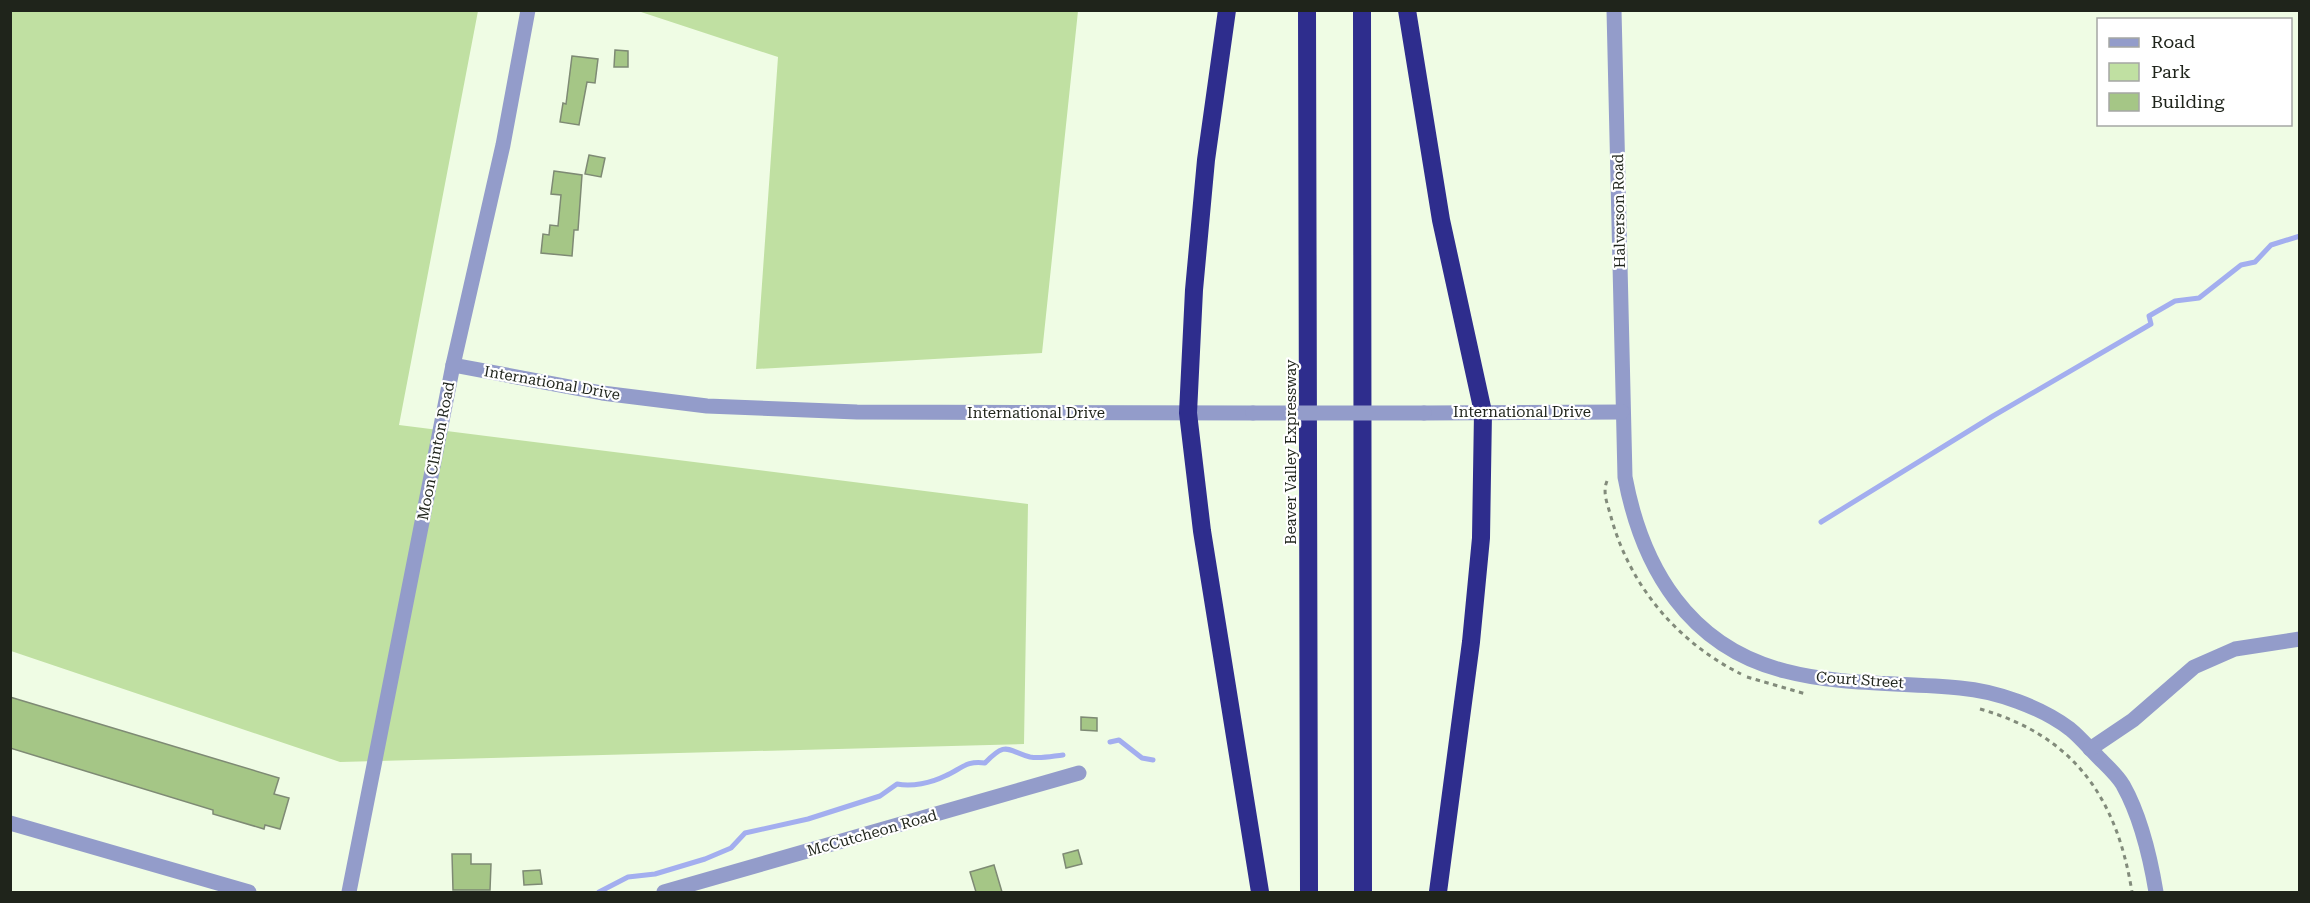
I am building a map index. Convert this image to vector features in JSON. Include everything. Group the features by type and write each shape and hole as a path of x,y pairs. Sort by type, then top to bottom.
{"highway":[{"path":"1227,10 1206,160 1194,290 1188,413 1211,587 1260,892"},
{"name":"Beaver Valley Expressway","path":"1308,10 1310,892"},
{"path":"1362,10 1363,892"},
{"path":"1407,10 1441,220 1483,412 1481,538 1471,642 1438,892"}],"street":[{"name":"Moon Clinton Road","path":"350,892 453,365 503,145 528,10"},
{"name":"Halverson Road","path":"1614,10 1622,411"},
{"name":"International Drive","path":"453,365 602,393 707,406 857,412 1622,411"},
{"name":"Court Street","path":"1622,411 1625,477 1639,534 1670,596 1713,636 1759,661 1805,676 1963,688 2016,702 2055,719 2070,729 2121,782 2131,802 2147,851 2156,892"},
{"path":"2090,749 2133,720 2194,667 2235,649 2300,639"},
{"name":"McCutcheon Road","path":"664,892 1080,773"},
{"path":"10,823 249,892"}],"green space":[{"path":"11,11 478,11 399,425 1028,504 1024,744 340,762 11,651"},
{"path":"638,11 1078,11 1042,353 756,369 778,57"}],"building":[{"path":"615,50 628,51 628,67 614,67"},
{"path":"572,56 598,59 595,83 587,82 579,125 560,122 563,103 566,104"},
{"path":"589,155 605,158 601,177 585,174"},
{"path":"554,171 582,175 578,230 574,230 572,256 541,253 543,234 549,235 550,225 558,226 561,195 551,194"},
{"path":"10,697 279,778 274,794 289,798 280,829 265,825 264,829 213,814 213,810 10,748"},
{"path":"1081,717 1097,718 1097,731 1081,730"},
{"path":"1078,850 1082,864 1066,868 1063,854"},
{"path":"452,854 471,854 471,864 491,864 490,890 453,890"},
{"path":"994,865 1002,892 976,892 970,872"},
{"path":"540,870 542,884 524,885 523,871"}],"waterway":[{"path":"1821,522 1993,416 2151,324 2149,316 2175,301 2199,298 2241,265 2255,262 2271,245 2300,236"},
{"path":"1110,742 1119,740 1142,758 1153,760"},
{"path":"599,892 628,877 655,874 705,859 731,848 745,833 808,819 880,796 897,784 915,785 934,781 969,764 985,763 1003,749 1034,758 1063,755"}]}
